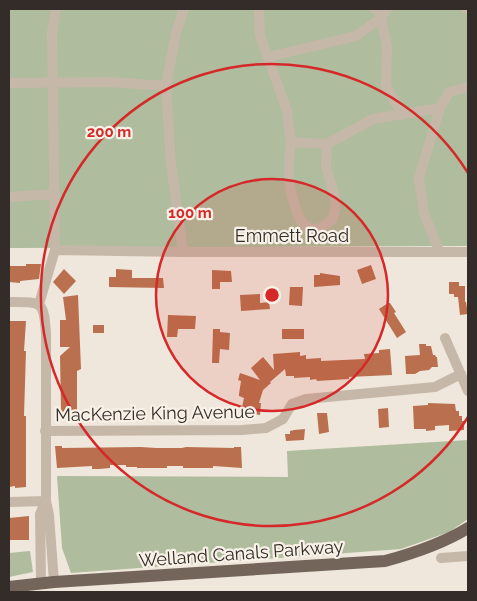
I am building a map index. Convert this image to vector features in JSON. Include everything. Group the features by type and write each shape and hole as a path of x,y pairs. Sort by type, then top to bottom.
{"main road":[{"name":"Welland Canals Parkway","path":"9,587 385,561 414,553 448,540 468,528"}],"street":[{"path":"39,304 55,250 52,32 56,9"},
{"path":"183,252 171,164 166,86 176,33 184,9"},
{"path":"259,9 260,35 287,111 291,142 288,171 296,212 303,224 312,229 318,229 333,219 336,202 326,166 327,144"},
{"path":"268,57 356,36 381,12"},
{"path":"381,12 387,47 386,86 403,115"},
{"path":"9,83 110,82 166,86"},
{"path":"439,251 424,213 419,178 440,108 449,92 468,87"},
{"path":"291,142 327,144 373,119 440,108"},
{"path":"9,197 55,194"},
{"name":"Emmett Road","path":"55,250 468,252"},
{"path":"9,302 34,302 39,304 44,311 45,317 46,501 40,514 48,583"},
{"path":"445,338 468,390"},
{"name":"MacKenzie King Avenue","path":"45,431 242,430 266,428 283,419 292,404 306,399 435,387 460,374"},
{"path":"9,502 46,501"},
{"path":"441,558 468,556"}],"green space":[{"path":"9,9 468,9 468,246 9,248"},
{"path":"468,440 468,519 449,532 401,549 71,573 62,548 57,476 288,477 287,451"},
{"path":"30,551 33,572 9,577 9,553"}],"building":[{"path":"26,264 41,264 39,279 20,281 20,283 9,282 9,266 26,266"},
{"path":"371,265 376,279 362,284 357,270"},
{"path":"64,269 76,281 64,294 53,282"},
{"path":"116,269 132,270 132,278 163,278 164,288 109,287 109,277 116,277"},
{"path":"212,270 231,271 232,282 220,282 220,289 212,289"},
{"path":"320,273 340,276 340,285 314,287 314,275 320,275"},
{"path":"449,282 459,282 459,286 465,286 465,302 468,314 460,315 458,297 454,297 454,294 449,294"},
{"path":"290,287 303,287 302,306 289,305"},
{"path":"260,294 260,303 269,302 270,309 241,311 240,295"},
{"path":"78,295 81,369 77,371 77,417 59,416 59,411 61,411 60,356 70,347 60,347 60,320 66,320 63,297"},
{"path":"388,303 396,312 394,313 406,332 397,338 379,309"},
{"path":"168,315 196,316 195,329 178,329 177,337 167,337"},
{"path":"9,321 26,321 24,416 26,416 26,487 15,488 15,486 9,487"},
{"path":"93,325 104,325 104,333 93,333"},
{"path":"213,329 220,329 220,332 230,333 229,350 220,349 219,363 212,363"},
{"path":"282,329 304,329 304,339 282,339"},
{"path":"419,344 431,346 433,355 437,357 438,367 432,367 429,370 420,371 415,374 406,374 405,356 420,355"},
{"path":"390,349 392,375 317,381 316,379 310,380 310,377 294,378 294,376 286,376 285,369 263,390 259,403 261,403 260,415 241,412 244,398 239,396 241,381 238,380 240,373 260,380 251,368 263,357 274,370 273,354 300,352 300,356 306,355 306,359 321,358 321,361 365,359 364,354 379,353 379,350"},
{"path":"428,403 455,404 456,411 459,411 459,416 462,416 462,421 464,421 464,430 449,431 449,425 435,426 435,430 414,429 413,406 428,405"},
{"path":"388,408 389,427 379,428 378,409"},
{"path":"317,413 327,413 329,432 319,434"},
{"path":"305,429 304,440 286,441 285,434 290,434 290,431 294,430"},
{"path":"55,446 62,446 62,448 241,447 242,468 213,466 213,468 183,468 183,466 167,466 167,468 137,468 126,467 126,465 110,465 110,468 99,469 92,469 92,466 57,468"},
{"path":"29,516 29,540 9,540 9,518"}]}
